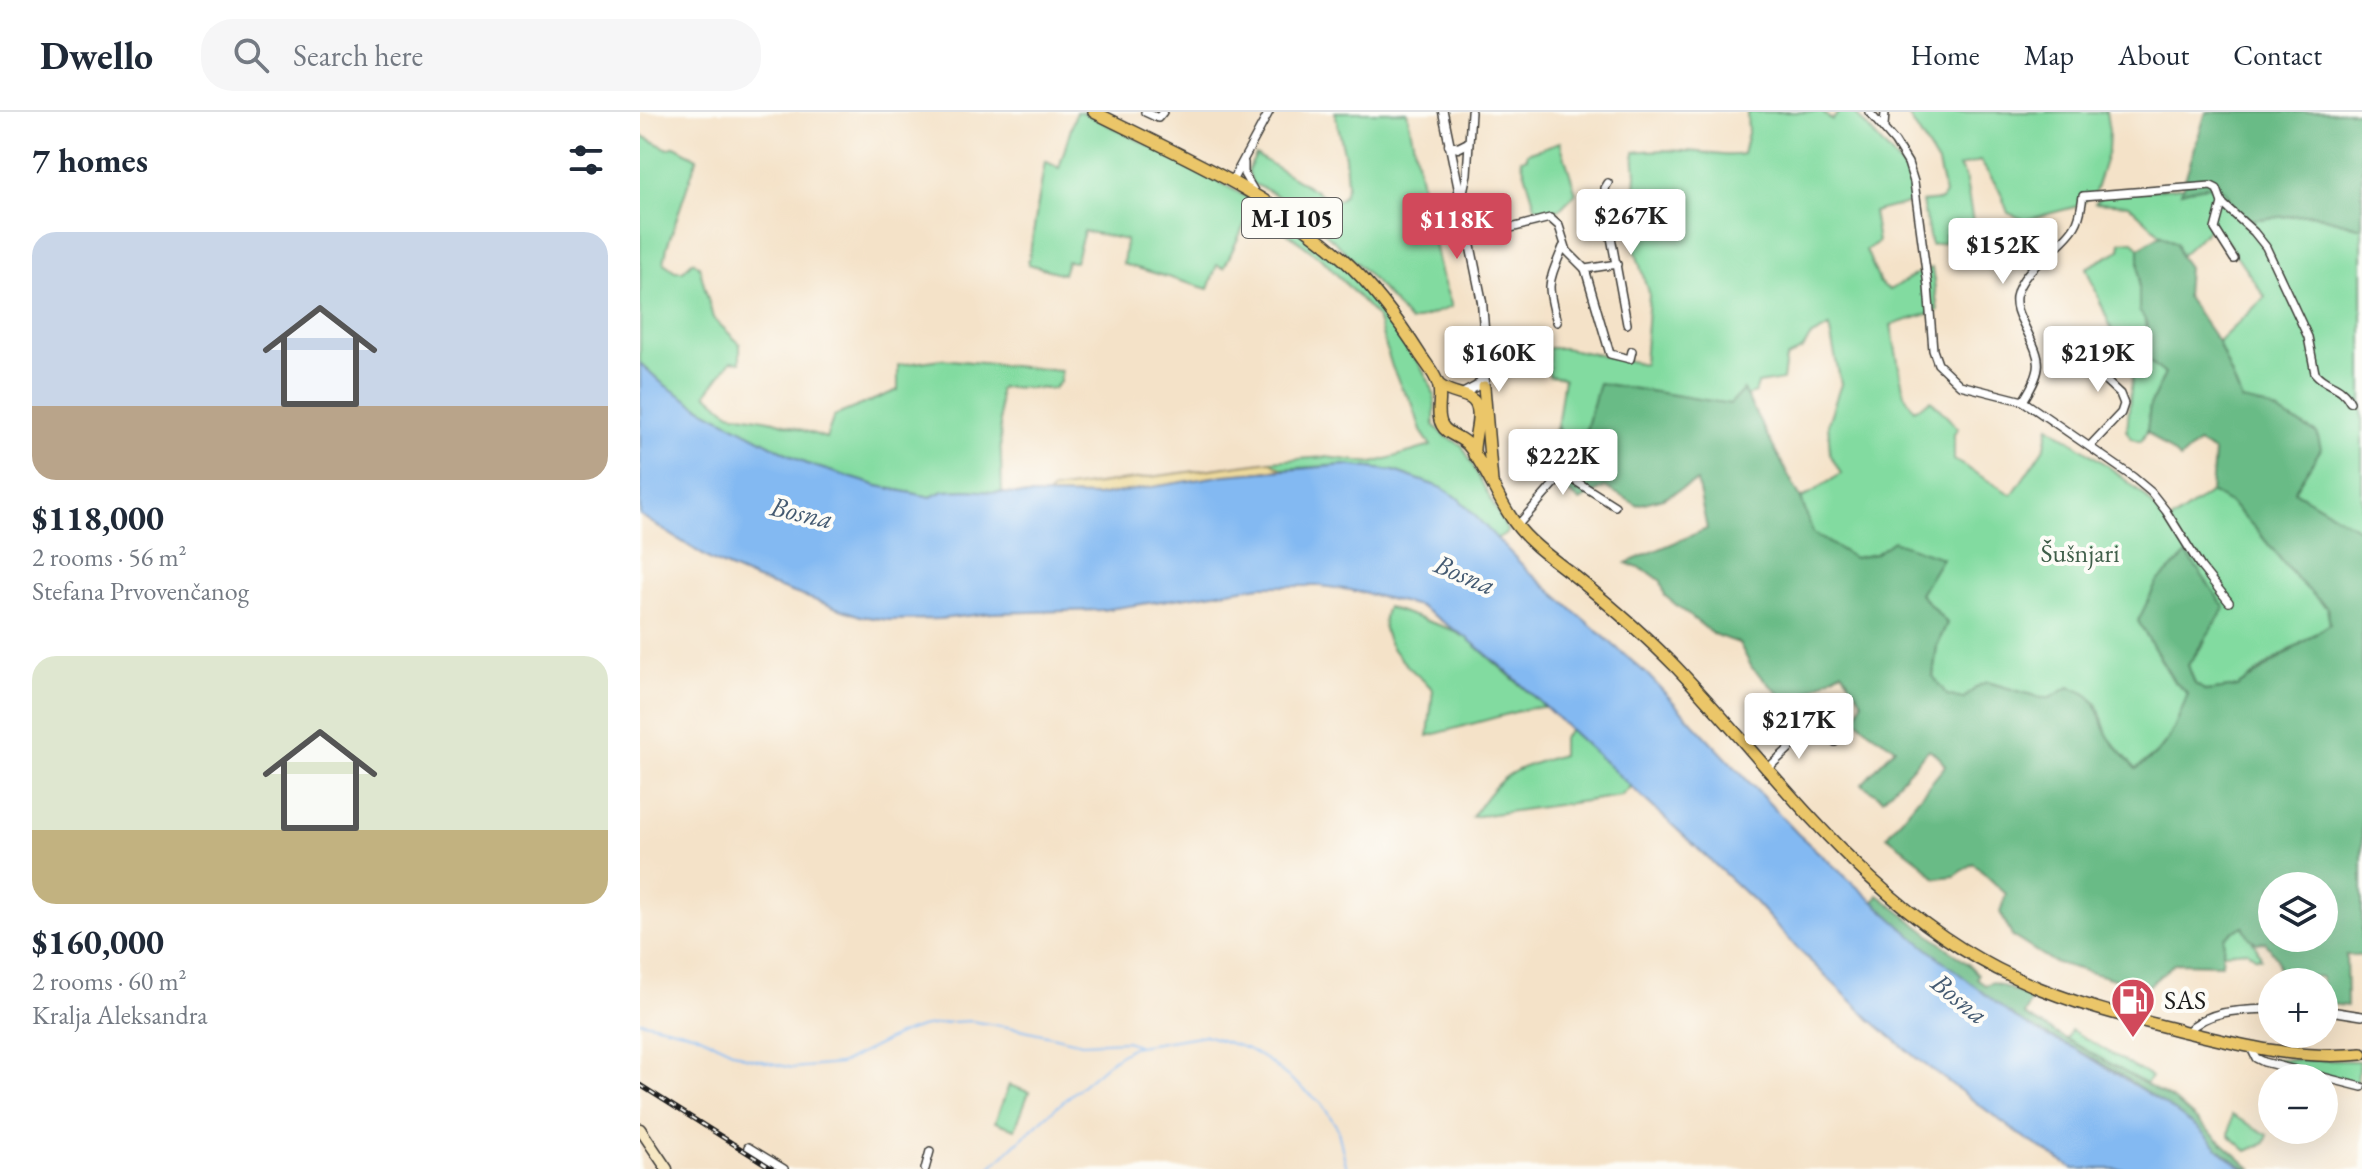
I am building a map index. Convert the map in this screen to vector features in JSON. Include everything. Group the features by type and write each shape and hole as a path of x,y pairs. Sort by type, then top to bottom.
{"main road":[{"name":"M-I 105","path":"1094,112 1255,193 1315,235 1360,277 1401,326 1439,385 1472,400 1479,412"},
{"path":"1439,385 1443,426 1474,455 1517,526 1672,663 1835,845 1883,890 1932,928 2014,977 2121,1016 2251,1048 2300,1056 2362,1054"},
{"path":"1484,387 1494,490"},
{"path":"1440,411 1446,400 1458,395"},
{"path":"1474,455 1473,442 1479,412"},
{"path":"1456,435 1465,434 1476,426"},
{"path":"640,1129 667,1169"}],"street":[{"path":"1145,112 1158,118 1163,112"},
{"path":"1232,181 1269,112"},
{"path":"1443,112 1482,302 1486,371 1479,412"},
{"path":"1461,202 1467,174 1471,112"},
{"path":"1869,112 1884,127 1908,163 1914,182 1933,350 1938,364 1960,385 2023,401 2151,492 2201,567 2229,602"},
{"path":"1884,127 1885,112"},
{"path":"1449,145 1458,148 1468,143"},
{"path":"1454,165 1462,158 1468,143"},
{"path":"1244,159 1244,174 1255,193"},
{"path":"1608,183 1605,188 1608,221 1627,324"},
{"path":"2023,401 2036,380 2040,363 2018,314 2016,296 2026,277 2074,228 2083,196 2203,186 2217,189 2222,203 2261,239 2308,337 2315,373 2318,378 2342,389 2350,402"},
{"path":"2222,203 2215,229 2234,259"},
{"path":"1468,239 1550,218 1556,221 1564,236 1563,247 1549,282 1557,322"},
{"path":"1563,247 1585,269 1610,354 1630,359 1632,351"},
{"path":"1585,269 1617,264"},
{"path":"2074,342 2090,366 2120,394 2124,404 2121,413 2090,446"},
{"path":"1458,395 1477,386 1486,371"},
{"path":"1517,526 1562,475 1615,506"},
{"path":"1766,770 1812,727 1806,708 1812,699 1821,699 1828,707 1835,742"},
{"path":"2187,1032 2206,1018 2258,1010"},
{"path":"2338,1012 2362,1016"},
{"path":"2251,1048 2256,1058 2264,1062 2362,1087"},
{"path":"748,1147 784,1169"},
{"path":"925,1169 930,1151"}],"green space":[{"path":"1076,112 1083,112 1175,158 1266,209 1309,238 1348,271 1383,309 1428,378 1435,402 1434,425 1445,436 1462,445 1508,532 1496,539 1459,499 1442,488 1394,471 1345,465 1282,469 1270,461 1326,457 1373,463 1431,446 1421,431 1412,402 1392,367 1377,317 1324,261 1290,235 1250,213 1224,268 1217,265 1208,289 1123,264 1126,240 1084,231 1075,262 1067,261 1063,274 1028,264 1045,161 1059,168"},
{"path":"1335,112 1407,112 1440,272 1452,307 1410,322 1330,237 1283,200 1252,184 1248,170 1256,155 1326,197 1339,200 1347,185 1345,157"},
{"name":"Šušnjari","path":"1747,112 1822,112 1832,120 1840,112 1854,112 1905,170 1912,202 1873,212 1878,242 1866,250 1880,283 1890,290 1932,268 1938,311 1891,325 1904,394 1914,410 1931,400 1958,428 1954,434 1954,460 2012,495 2045,446 2049,426 2144,495 2168,523 2211,492 2231,504 2255,528 2296,578 2327,608 2330,624 2237,687 2206,691 2195,684 2188,665 2205,642 2158,582 2138,621 2173,680 2188,694 2164,745 2135,769 2108,737 2097,704 2069,687 2050,698 2042,698 1988,682 1963,699 1947,696 1933,677 1937,646 1947,623 1920,594 1941,559 1875,554 1854,558 1813,533 1801,499 1841,474 1830,454 1828,423 1841,384 1829,327 1810,337 1803,349 1786,358 1783,380 1758,384 1755,393 1746,396 1744,391 1730,404 1599,384 1586,430 1563,437 1557,427 1564,378 1549,376 1549,348 1564,348 1644,364 1649,295 1632,240 1636,174 1634,152 1666,150 1743,154 1748,133"},
{"path":"1906,112 2106,112 2108,151 2095,192 2078,206 2025,220 2008,213 2000,191 1980,161 1959,167 1965,176 1974,228 1971,235 1945,235 1944,243 1931,245 1922,202 1941,200 1945,194 1938,164"},
{"path":"2206,112 2362,112 2362,228 2311,214 2248,220 2232,207 2230,198 2220,188 2205,186 2181,192"},
{"path":"640,135 668,149 675,146 697,158 664,263 675,271 683,271 693,261 699,266 713,318 740,344 740,362 731,361 706,394 730,413 775,421 826,438 834,416 898,390 898,365 942,359 1061,371 1060,382 1053,389 1003,387 999,390 1002,493 943,491 931,497 878,486 807,464 697,406 663,384 640,363"},
{"path":"1560,142 1576,193 1561,208 1538,216 1521,159 1527,158 1527,153"},
{"path":"2210,184 2222,188 2248,220 2311,214 2362,228 2362,531 2293,490 2320,450 2266,406 2242,402 2218,342 2265,297 2221,233 2210,228 2180,256 2176,243 2161,235 2129,205 2095,203 2102,195"},
{"path":"2161,235 2176,243 2188,267 2186,296 2218,342 2242,401 2266,406 2317,433 2321,449 2294,491 2362,531 2362,956 2346,955 2347,1006 2338,1005 2338,968 2279,968 2272,952 2338,952 2338,872 2258,872 2258,943 2249,937 2243,926 2224,937 2222,964 2175,963 2146,988 2053,962 2012,936 2000,912 2006,894 1973,863 1955,876 1935,878 1887,836 1945,766 1939,757 1929,749 1883,799 1862,784 1895,748 1856,719 1862,701 1842,671 1789,703 1752,668 1739,643 1713,634 1665,596 1661,581 1626,563 1707,529 1697,481 1663,498 1637,505 1605,487 1580,501 1539,472 1535,457 1557,427 1563,437 1586,430 1599,383 1730,404 1743,390 1801,499 1813,533 1854,558 1875,554 1893,541 1942,558 1920,594 1947,623 1937,646 1933,676 1947,695 1963,699 1987,682 2042,698 2050,698 2069,687 2081,691 2094,702 2110,739 2136,769 2164,745 2188,694 2173,680 2138,621 2157,582 2187,554 2225,608 2188,665 2195,684 2206,691 2237,687 2330,624 2327,608 2296,578 2255,528 2231,504 2211,492 2214,452 2198,443 2180,459 2147,431 2150,405 2165,374 2148,360 2147,322 2139,311 2139,248"},
{"path":"2133,241 2139,248 2148,360 2165,374 2150,405 2147,431 2141,442 2131,438 2127,430 2132,378 2086,268 2120,250 2121,242"},
{"path":"1387,607 1467,638 1545,707 1530,708 1428,736 1433,689 1404,663 1389,643 1384,620"},
{"path":"1570,730 1631,786 1621,796 1472,817 1492,790 1509,775 1562,755 1562,739"},
{"path":"1878,895 1968,964 1978,974 1977,979 1985,985 1993,982 2032,998 2024,1015 2175,1101 2252,1169 2236,1162 2180,1115 2129,1080 2024,1023 1979,992 1874,902"},
{"path":"2243,926 2261,958 2247,951 2223,953 2224,937"},
{"path":"2071,1030 2151,1077 2146,1084 2067,1039"},
{"path":"2271,1059 2359,1061 2357,1084 2338,1079 2338,1064 2277,1062"},
{"path":"1009,1085 1029,1092 1015,1129 995,1122"},
{"path":"2232,1115 2258,1129 2258,1144 2263,1144 2247,1151 2229,1135"}],"sand":[{"path":"1270,461 1282,469 1097,496 1048,495 1053,490"}],"water":[{"name":"Bosna","path":"640,363 663,384 697,406 807,464 878,486 931,497 943,491 969,490 1097,496 1225,475 1345,465 1394,471 1442,488 1459,499 1528,571 1647,674 1798,834 1913,937 2015,1018 2074,1048 2163,1103 2198,1128 2226,1156 2245,1169 2074,1169 2017,1133 1871,1020 1754,901 1510,674 1467,638 1419,606 1321,586 1261,586 1102,610 888,620 860,616 757,580 711,560 640,515"}],"waterway":[{"path":"640,1021 696,1034 745,1057 792,1068 840,1064 898,1035 920,1027 951,1022 971,1021 1082,1043 1126,1041 1137,1045"},
{"path":"989,1169 1045,1117 1112,1060 1132,1047 1205,1035 1248,1049 1321,1103 1337,1127 1347,1169"}],"railway":[{"path":"640,1085 773,1169"}],"place":[{"name":"SAS","path":"2133,1039"}]}
